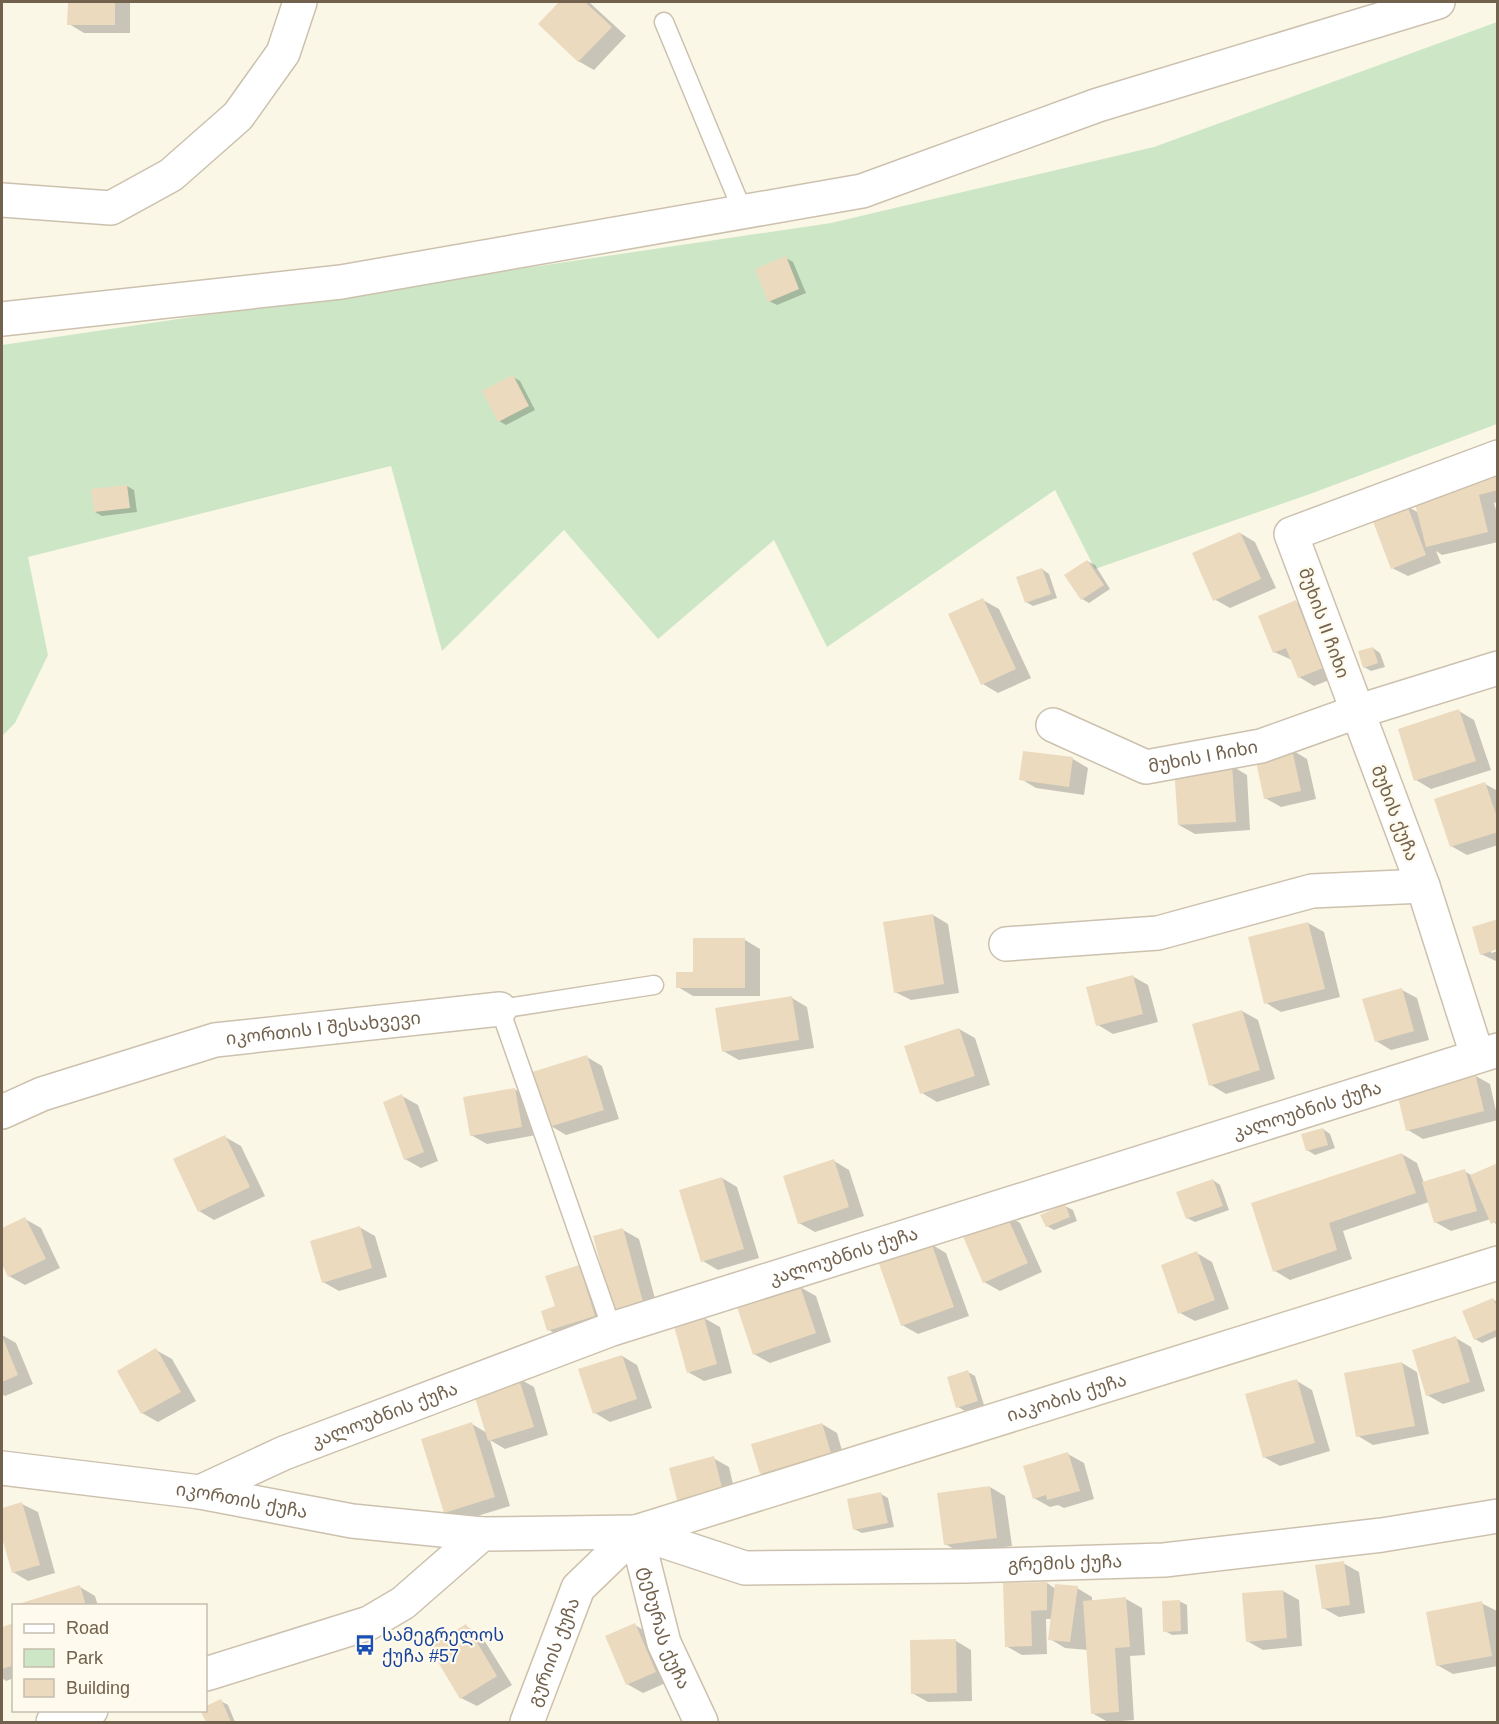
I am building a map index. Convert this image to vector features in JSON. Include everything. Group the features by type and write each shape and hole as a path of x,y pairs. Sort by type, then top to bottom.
{"street":[{"path":"3,196 111,208 171,175 238,116 283,53 300,2"},
{"path":"2,319 341,282 862,191 1098,105 1438,2"},
{"name":"მუხის II ჩიხი","path":"1356,712 1291,534 1497,456"},
{"path":"1356,712 1497,668"},
{"name":"მუხის I ჩიხი","path":"1053,725 1146,767 1261,746 1356,712"},
{"name":"მუხის ქუჩა","path":"1356,712 1487,1052"},
{"path":"1006,944 1158,933 1312,891 1423,886"},
{"name":"იკორთის I შესახვევი","path":"2,1112 42,1094 215,1040 500,1009"},
{"name":"კალოუბნის ქუჩა","path":"200,1492 284,1453 612,1329 1487,1052"},
{"name":"იაკობის ქუჩა","path":"636,1532 1497,1263"},
{"name":"იკორთის ქუჩა","path":"2,1468 200,1492 352,1521 482,1534 636,1532"},
{"name":"გრემის ქუჩა","path":"636,1532 745,1568 966,1566 1164,1560 1382,1535 1497,1516"},
{"name":"გურიის ქუჩა","path":"527,1722 578,1588 636,1532"},
{"name":"ტეხურას ქუჩა","path":"636,1532 664,1643 701,1722"},
{"path":"207,1674 369,1623 403,1603 482,1534"},
{"path":"53,1722 85,1712"}],"lane":[{"path":"664,22 743,212"},
{"name":"იკორთის I შესახვევი","path":"500,1009 654,985"},
{"path":"500,1009 612,1329"}],"green space":[{"path":"1497,22 1497,424 1310,494 1095,569 1055,490 827,647 774,540 658,639 564,530 442,651 391,466 28,557 48,655 15,723 2,736 2,345 831,223 1154,147"}],"building":[{"path":"68,2 115,2 115,25 67,25"},
{"path":"559,2 585,2 612,27 578,62 538,24"},
{"path":"786,256 799,289 768,302 755,269"},
{"path":"513,375 529,406 498,422 482,391"},
{"path":"1498,468 1498,490 1479,495 1488,532 1426,547 1411,488"},
{"path":"127,485 130,508 94,512 91,489"},
{"path":"1407,505 1426,555 1391,569 1372,519"},
{"path":"1240,532 1261,579 1213,601 1192,553"},
{"path":"1087,560 1104,585 1081,600 1064,575"},
{"path":"1042,568 1051,594 1025,603 1016,577"},
{"path":"983,598 1016,669 981,685 948,614"},
{"path":"1296,600 1323,668 1298,678 1286,648 1273,653 1258,616"},
{"path":"1373,647 1378,663 1363,668 1358,651"},
{"path":"1459,709 1476,761 1414,781 1398,729"},
{"path":"1292,749 1301,791 1264,799 1255,757"},
{"path":"1023,751 1073,757 1069,787 1019,780"},
{"path":"1232,764 1236,822 1178,825 1174,768"},
{"path":"1485,782 1498,820 1498,832 1450,847 1434,799"},
{"path":"933,914 944,984 894,993 883,922"},
{"path":"1498,919 1498,949 1480,955 1472,927"},
{"path":"1308,922 1325,989 1264,1004 1248,937"},
{"path":"693,938 745,938 745,988 676,988 676,972 693,972"},
{"path":"1133,975 1143,1014 1096,1026 1086,987"},
{"path":"1402,988 1414,1031 1375,1042 1362,999"},
{"path":"792,996 799,1040 722,1052 715,1008"},
{"path":"1242,1010 1260,1070 1209,1086 1192,1024"},
{"path":"959,1028 975,1076 920,1094 904,1046"},
{"path":"587,1055 604,1110 549,1127 532,1072"},
{"path":"1475,1073 1484,1111 1406,1131 1397,1093"},
{"path":"515,1088 522,1127 470,1136 463,1097"},
{"path":"402,1094 424,1152 404,1160 383,1102"},
{"path":"1323,1128 1328,1145 1306,1151 1301,1134"},
{"path":"225,1135 250,1187 198,1212 173,1159"},
{"path":"1402,1153 1416,1193 1329,1223 1337,1250 1273,1272 1251,1203"},
{"path":"834,1159 849,1207 798,1224 783,1176"},
{"path":"1498,1163 1498,1221 1491,1224 1470,1175"},
{"path":"1465,1169 1477,1211 1434,1223 1422,1182"},
{"path":"722,1177 744,1249 701,1262 679,1190"},
{"path":"1213,1179 1223,1206 1186,1219 1176,1192"},
{"path":"1065,1204 1070,1217 1046,1227 1040,1215"},
{"path":"1005,1212 1028,1263 983,1283 961,1232"},
{"path":"25,1217 46,1259 8,1277 2,1264 2,1228"},
{"path":"360,1226 372,1268 322,1283 310,1241"},
{"path":"623,1228 643,1302 613,1310 593,1236"},
{"path":"931,1242 954,1307 901,1326 878,1261"},
{"path":"1197,1251 1215,1300 1178,1314 1161,1265"},
{"path":"579,1265 595,1316 547,1331 541,1311 555,1306 545,1276"},
{"path":"800,1286 816,1333 753,1355 737,1307"},
{"path":"1493,1298 1498,1309 1498,1329 1474,1340 1462,1311"},
{"path":"704,1317 717,1364 687,1373 674,1326"},
{"path":"2,1336 18,1375 2,1382"},
{"path":"1456,1336 1470,1382 1426,1396 1412,1350"},
{"path":"156,1348 181,1392 141,1414 117,1371"},
{"path":"622,1355 637,1399 593,1414 578,1369"},
{"path":"1402,1362 1415,1426 1356,1437 1344,1373"},
{"path":"968,1370 978,1401 956,1408 947,1377"},
{"path":"518,1376 534,1427 488,1441 473,1391"},
{"path":"1297,1379 1315,1443 1263,1458 1245,1394"},
{"path":"472,1422 495,1497 444,1513 421,1439"},
{"path":"822,1423 831,1453 760,1474 751,1444"},
{"path":"1068,1452 1080,1491 1047,1500 1046,1495 1033,1499 1023,1466"},
{"path":"714,1456 722,1488 677,1500 669,1468"},
{"path":"990,1486 997,1538 944,1545 937,1493"},
{"path":"881,1492 888,1523 853,1530 847,1499"},
{"path":"22,1502 40,1565 12,1573 2,1538 2,1508"},
{"path":"1344,1561 1350,1605 1322,1609 1315,1565"},
{"path":"1047,1582 1047,1610 1031,1611 1032,1646 1005,1647 1003,1583"},
{"path":"1055,1584 1078,1586 1070,1642 1048,1640"},
{"path":"80,1585 85,1604 18,1604"},
{"path":"1283,1590 1287,1638 1246,1642 1242,1593"},
{"path":"1126,1597 1130,1647 1115,1648 1119,1712 1091,1714 1083,1601"},
{"path":"1180,1600 1181,1631 1163,1632 1162,1601"},
{"path":"1482,1601 1492,1656 1436,1666 1426,1612"},
{"path":"635,1623 656,1672 626,1685 605,1636"},
{"path":"12,1624 12,1666 2,1669 2,1627"},
{"path":"466,1624 497,1676 460,1699 429,1647"},
{"path":"956,1639 957,1693 911,1694 910,1640"},
{"path":"221,1699 231,1722 206,1722 201,1712 207,1712 207,1706"}],"place":[{"name":"სამეგრელოს ქუჩა #57","path":"365,1645"}]}
